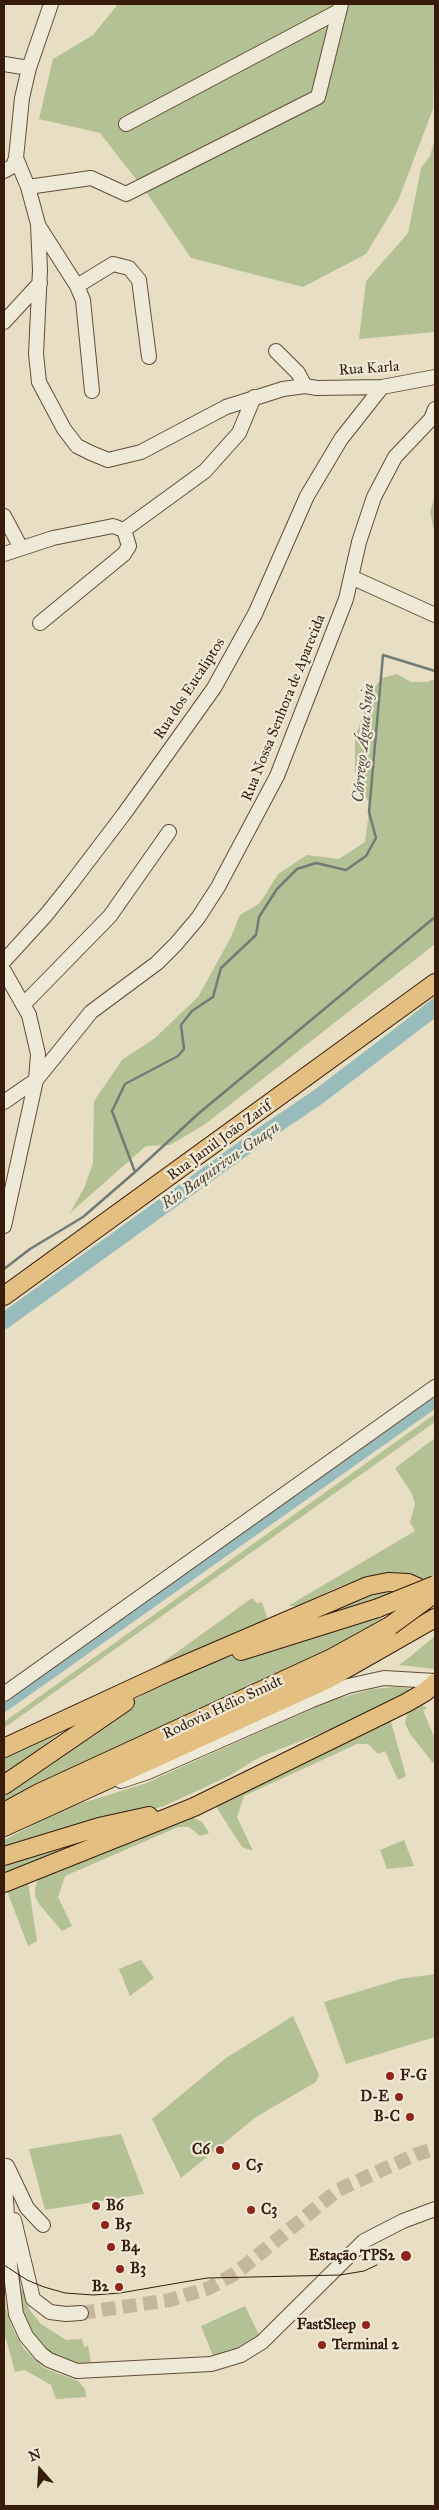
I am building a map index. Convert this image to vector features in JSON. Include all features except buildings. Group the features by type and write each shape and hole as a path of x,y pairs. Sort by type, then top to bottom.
{"main road":[{"name":"Rua Jamil João Zarif","path":"4,1296 435,983"},
{"path":"4,1748 168,1672 368,1586 388,1582 408,1583 417,1588 435,1607"},
{"path":"4,1785 168,1672 378,1608 435,1585"},
{"name":"Rodovia Hélio Smidt","path":"4,1827 72,1794 328,1679 395,1632 435,1593"},
{"name":"Rodovia Hélio Smidt","path":"4,1812 39,1793 332,1658 435,1618"},
{"path":"4,1883 194,1807 406,1703 426,1692 435,1682"},
{"path":"4,1856 99,1827 194,1807"}],"street":[{"path":"4,171 13,166 16,158 22,98 29,68 51,4"},
{"path":"126,124 340,7"},
{"path":"28,187 91,178 126,194 318,98 340,7"},
{"path":"4,64 29,68"},
{"path":"16,158 28,187 38,224 77,286 83,300 92,391"},
{"name":"Rua Karla","path":"38,224 40,284 36,354 39,382 64,429 77,446 91,454 108,460 141,452 204,417 254,398 305,386 317,388 382,387 435,377"},
{"path":"77,286 113,264 129,268 139,280 149,357"},
{"path":"4,322 40,284"},
{"path":"276,351 298,372 305,386"},
{"name":"Rua dos Eucaliptos","path":"4,961 46,915 70,885 124,814 214,688 255,614 307,496 341,439 382,387"},
{"path":"124,530 205,471 239,434 254,398"},
{"name":"Rua Nossa Senhora de Aparecida","path":"36,1080 91,1012 157,962 188,932 218,887 277,776 340,614 359,542 374,497 395,457 431,419 435,409"},
{"path":"4,516 22,548"},
{"path":"4,554 53,538 113,526 124,530"},
{"path":"40,623 124,554 129,546 124,530"},
{"path":"351,577 435,615"},
{"path":"23,1005 110,916 169,832"},
{"path":"4,971 9,992 23,1005 36,1040 38,1054 36,1080 6,1205 4,1226"},
{"path":"4,1102 36,1080"},
{"path":"4,1694 435,1387"},
{"path":"72,1794 148,1772 348,1686 384,1678 435,1682"},
{"path":"4,2158 27,2208 43,2225"},
{"path":"4,2166 10,2266 16,2314 26,2336 41,2354 49,2360 76,2371 211,2364 241,2355 262,2342 364,2241 403,2221 435,2209"},
{"path":"4,2166 22,2262 33,2299 50,2312 81,2313"}],"green space":[{"path":"118,4 435,4 433,109 398,201 366,254 303,287 191,258 146,192 100,133 39,119 53,59 93,35"},
{"path":"435,139 435,332 359,339 366,281 408,233 421,168 430,156"},
{"path":"435,496 435,535 430,512"},
{"path":"397,674 411,682 427,682 435,679 435,944 204,1125 170,1145 146,1146 70,1213 84,1188 93,1163 94,1101 122,1060 155,1038 198,997 230,939 240,915 260,903 278,874 307,855 339,859 365,842 370,804 358,785 355,770 355,738 372,690 382,678"},
{"path":"435,996 435,1002 404,1030 371,1054 367,1052"},
{"path":"435,1414 435,1422 4,1728 4,1722"},
{"path":"435,1438 435,1581 425,1586 411,1577 396,1573 371,1576 338,1587 297,1606 288,1606 415,1531 410,1522 415,1504 412,1494 395,1468"},
{"path":"370,1590 411,1591 248,1644"},
{"path":"252,1598 257,1603 262,1602 267,1617 266,1623 4,1741 9,1736 148,1673"},
{"path":"380,1616 382,1618 381,1622 308,1661 4,1800 4,1790 96,1725 159,1684 193,1667"},
{"path":"435,1636 435,1669 399,1665 411,1656"},
{"path":"409,1688 404,1700 258,1758 229,1776 164,1806 4,1851 4,1840 66,1808 144,1784 329,1701 373,1689"},
{"path":"421,1704 427,1708 423,1710 435,1739 435,1762 433,1763 410,1734 405,1723 408,1710"},
{"path":"390,1718 406,1776 398,1780 385,1751 378,1754 368,1744 357,1744 244,1796 237,1817 253,1851 242,1847 215,1805"},
{"path":"66,1728 50,1741 4,1774 4,1752"},
{"path":"188,1815 202,1822 209,1833 200,1836 189,1827 178,1827 65,1876 58,1897 72,1926 62,1931 39,1904 35,1896 35,1888 38,1880 45,1873"},
{"path":"115,1828 24,1868 4,1876 4,1859"},
{"path":"404,1840 414,1866 387,1869 380,1850"},
{"path":"28,1882 37,1941 28,1946 7,1891"},
{"path":"141,1960 154,1978 130,1996 119,1969"},
{"path":"435,1974 435,2037 346,2064 324,2002 400,1979"},
{"path":"293,2016 319,2075 316,2082 256,2117 181,2178 152,2119 226,2058"},
{"path":"121,2134 144,2194 45,2210 29,2149"},
{"path":"20,2288 24,2291 29,2309 41,2324 66,2340 82,2339 84,2347 88,2346 91,2363 82,2363 82,2366 55,2356 37,2340 21,2312"},
{"path":"4,2289 6,2309 13,2329 24,2349 44,2368 78,2381 85,2389 86,2397 56,2399 51,2385 25,2370 15,2372 4,2332"},
{"path":"245,2306 259,2335 238,2348 213,2356 201,2326"}],"waterway":[{"name":"Córrego Água Suja","path":"4,1269 30,1249 83,1217 135,1172 112,1111 125,1084 178,1056 184,1049 181,1025 192,1011 213,997 221,968 256,935 259,917 277,889 297,869 316,863 346,870 366,856 376,838 369,812 383,655 435,671"},
{"path":"135,1172 198,1114 435,917"},
{"name":"Rio Baquirivu-Guaçu","path":"4,1321 262,1135 318,1097 435,1008"},
{"path":"4,1707 435,1403"}],"tunnel":[{"path":"81,2313 170,2300 209,2288 236,2273 338,2190 417,2154 435,2149"}],"tram line":[{"path":"4,2265 27,2280 44,2287 65,2293 93,2295 120,2293 207,2278 340,2275 364,2271 377,2265"}],"place":[{"name":"F-G","path":"390,2076"},
{"name":"D-E","path":"399,2097"},
{"name":"B-C","path":"410,2117"},
{"name":"C6","path":"220,2150"},
{"name":"C5","path":"236,2166"},
{"name":"B6","path":"96,2206"},
{"name":"C3","path":"251,2210"},
{"name":"B5","path":"105,2225"},
{"name":"B4","path":"111,2247"},
{"name":"Estação TPS2","path":"406,2256"},
{"name":"B3","path":"120,2269"},
{"name":"B2","path":"119,2287"},
{"name":"FastSleep","path":"366,2325"},
{"name":"Terminal 2","path":"322,2345"}]}
